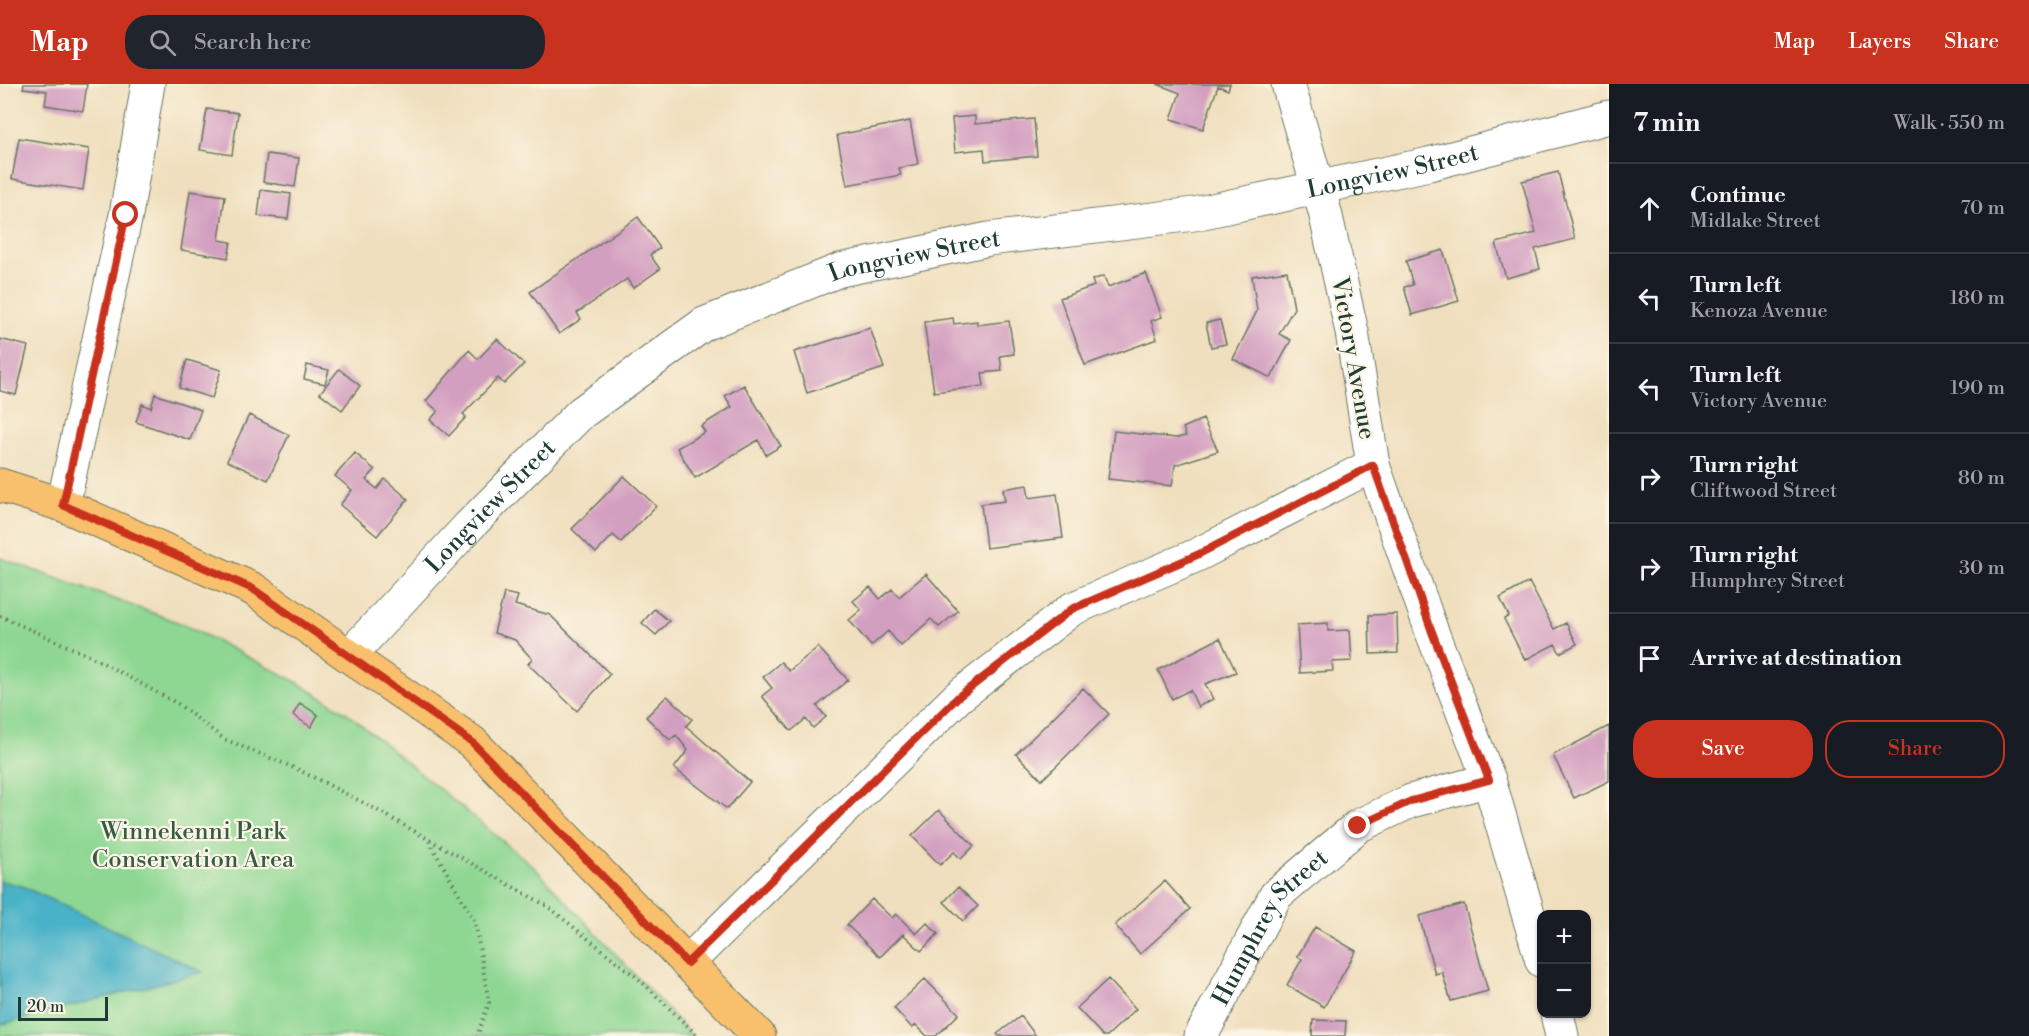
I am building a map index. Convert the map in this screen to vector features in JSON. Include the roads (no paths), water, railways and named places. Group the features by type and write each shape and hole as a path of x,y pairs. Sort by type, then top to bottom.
{"main road":[{"path":"0,485 63,505 253,589 472,742 759,1036"}],"street":[{"path":"63,505 126,215 148,84"},
{"name":"Victory Avenue","path":"687,963 958,697 1072,609 1197,555 1373,465 1352,332 1318,188 1288,84"},
{"name":"Longview Street","path":"349,656 469,526 581,413 704,324 840,270 989,239 1194,214 1430,164 1609,117"},
{"path":"1373,465 1432,632 1489,780 1537,944"},
{"name":"Humphrey Street","path":"1201,1036 1276,895 1358,826 1411,801 1489,780"},
{"path":"1558,1018 1563,1036"}],"water":[{"path":"0,881 22,886 203,972 0,1025"}],"park label":[{"name":"Winnekenni Park Conservation Area","path":"193,845"}]}
